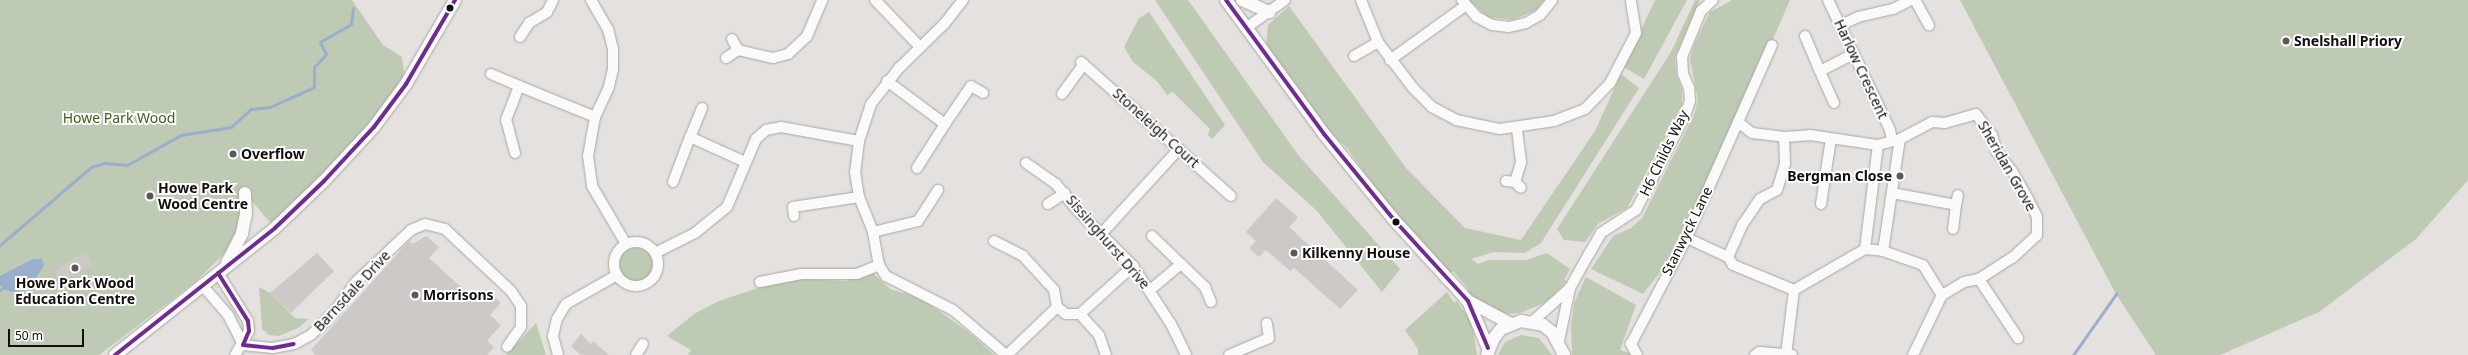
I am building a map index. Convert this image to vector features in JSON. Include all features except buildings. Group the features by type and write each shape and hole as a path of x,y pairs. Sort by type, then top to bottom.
{"street":[{"path":"115,355 275,228 324,181 374,127 406,84 426,54 455,0"},
{"path":"520,37 529,23 546,12 553,0"},
{"path":"591,0 608,28 613,49 609,87 596,117 588,156 592,186 626,244"},
{"path":"726,58 738,50 773,58 788,54 807,36 822,0"},
{"path":"875,0 920,47"},
{"path":"963,0 887,81 871,104 859,141 855,172 859,197 873,232 879,266 886,276 900,285 953,310 1007,355 1057,307"},
{"path":"1226,0 1324,134 1395,221 1468,301 1511,324 1532,322 1552,332 1560,341 1564,355"},
{"path":"1242,0 1269,12"},
{"path":"1246,28 1285,0"},
{"path":"1361,0 1378,42 1390,60 1432,107 1479,127 1517,128 1570,117 1585,109 1610,83 1636,33 1631,0"},
{"path":"1390,60 1463,3 1487,22 1509,27 1526,23 1540,15 1552,0"},
{"name":"H6 Childs Way","path":"1532,322 1571,286 1601,234 1636,210 1685,116 1690,101 1689,88 1683,74 1682,57 1701,11 1713,0"},
{"name":"Harlow Crescent","path":"1828,0 1890,130 1896,139 1892,193 1883,250"},
{"path":"1841,25 1858,17 1893,9 1911,0"},
{"path":"1915,0 1929,25"},
{"path":"1805,36 1834,103"},
{"path":"732,39 738,50"},
{"path":"1354,56 1378,42"},
{"name":"Stanwyck Lane","path":"1637,355 1631,344 1687,238 1772,45"},
{"path":"1820,71 1854,54"},
{"name":"Stoneleigh Court","path":"1062,94 1082,63 1231,196"},
{"path":"491,74 596,117"},
{"path":"887,81 945,124"},
{"path":"515,153 506,120 519,86"},
{"path":"917,168 971,86 983,93"},
{"path":"673,182 702,108"},
{"name":"Sheridan Grove","path":"1896,139 1932,122 1945,123 1968,114 1976,114 1992,135 1997,152 2012,171 2037,217 2037,235 2013,257 1979,279 1964,282 1942,295"},
{"path":"1738,122 1752,133 1784,137 1831,138 1878,145 1896,139"},
{"path":"655,253 695,233 722,212 737,188 745,162 756,139 766,130 780,127 859,141"},
{"path":"1514,184 1521,162 1517,128"},
{"path":"690,137 745,162"},
{"path":"1728,257 1742,224 1760,200 1777,190 1785,164 1784,137"},
{"path":"1821,204 1831,138"},
{"path":"1865,249 1878,145"},
{"path":"1102,233 1179,149"},
{"name":"Sissinghurst Drive","path":"1026,163 1065,193 1078,211 1102,233 1133,266 1150,290 1186,355"},
{"path":"873,232 918,221 938,190"},
{"path":"221,271 242,233 246,214 245,193"},
{"path":"1048,204 1065,193"},
{"path":"1892,193 1957,200 1953,229"},
{"path":"794,216 792,207 859,197"},
{"name":"Barnsdale Drive","path":"242,345 287,346 311,335 334,312 356,282 411,230 425,224 445,230 511,291 521,306 521,327 507,347"},
{"path":"1152,236 1205,287 1211,302"},
{"path":"1687,238 1728,257 1733,265 1794,290"},
{"path":"994,241 1023,256 1054,290 1057,307 1066,314 1080,314 1133,266"},
{"path":"642,243 655,253 658,265 650,281 632,286 617,275 614,261 626,244 642,243"},
{"path":"1794,290 1865,249 1883,250 1923,266 1942,295 1913,355"},
{"path":"1150,290 1181,264"},
{"path":"760,282 801,274 857,274 879,266"},
{"path":"221,271 248,321 249,331 235,355"},
{"path":"558,355 553,336 557,319 566,304 617,275"},
{"path":"1979,279 2018,338"},
{"path":"202,286 228,315 242,345"},
{"name":"H6 Childs Way","path":"1560,341 1571,286"},
{"path":"1755,355 1760,352 1788,355 1794,290"},
{"path":"1468,301 1488,351"},
{"path":"1080,314 1099,335 1106,355"},
{"path":"1229,355 1269,338 1267,322"},
{"path":"1488,351 1494,338 1511,324"},
{"path":"636,355 643,344"}],"green space":[{"name":"Howe Park Wood","path":"0,0 352,0 383,45 402,57 406,84 275,228 245,193 240,206 239,224 230,248 195,282 99,355 0,355"},
{"path":"1155,0 1188,0 1299,156 1400,269 1382,292 1317,211 1263,162"},
{"path":"1469,0 1545,0 1536,10 1513,20 1488,17"},
{"path":"1655,0 1687,0 1644,79 1624,67"},
{"path":"1695,0 1700,0 1675,57 1676,74 1682,90 1682,106 1627,208 1599,223 1585,242 1564,240 1557,229 1671,52"},
{"path":"1732,0 1790,0 1687,238 1643,294 1591,269 1613,236 1631,228 1642,218 1694,115 1698,100 1690,59 1694,45 1710,12"},
{"path":"1960,0 2468,0 2468,180 2416,239 2319,312 2220,355 2156,355 2116,294"},
{"path":"1289,6 1406,168 1465,228 1521,240 1595,131 1621,74 1639,88 1541,243 1525,253 1494,252 1471,259 1478,264 1488,260 1526,260 1547,253 1570,269 1564,280 1567,281 1547,302 1520,313 1508,314 1484,308 1467,293 1469,290 1453,271 1449,274 1376,190 1348,149 1324,126 1266,49 1268,25"},
{"path":"1149,12 1225,125 1212,139 1208,135 1210,129 1173,92 1167,95 1157,81 1133,62 1124,47 1139,18"},
{"path":"633,248 639,248 648,253 652,259 652,271 648,277 639,282 633,282 624,277 619,268 619,262 624,253"},
{"path":"873,273 890,289 921,298 971,334 994,355 688,355 691,350 667,336 694,314 719,301 767,285 801,279 845,281"},
{"path":"1586,277 1636,305 1620,350 1637,355 1572,355 1571,327 1574,303"},
{"path":"259,287 270,293 295,318 309,319 298,328 279,336 269,335 262,329"},
{"path":"1447,292 1454,303 1457,301 1472,323 1477,355 1418,355 1418,349 1405,330"},
{"path":"536,323 546,355 506,355"},
{"path":"1521,335 1539,338 1552,355 1498,355 1505,342"}],"water":[{"path":"33,259 42,259 44,266 30,286 16,292 7,291 0,285 0,276"}],"waterway":[{"path":"0,245 91,167 105,163 127,165 181,135 231,127 251,109 270,107 314,87 314,67 326,54 320,42 351,24 353,8"},
{"path":"2073,355 2116,294"}],"transit line":[{"path":"115,355 275,228 324,181 374,127 406,84 455,0"},
{"path":"1226,0 1324,134 1395,221 1468,301 1488,348"},
{"path":"218,273 248,321 249,331 243,345"},
{"path":"243,345 273,348 294,344"}],"place":[{"name":"Snelshall Priory","path":"2286,41"},
{"name":"Overflow","path":"233,154"},
{"name":"Bergman Close","path":"1900,176"},
{"name":"Howe Park Wood Centre","path":"150,196"},
{"name":"Kilkenny House","path":"1294,253"},
{"name":"Howe Park Wood Education Centre","path":"75,268"},
{"name":"Morrisons","path":"415,295"}]}
